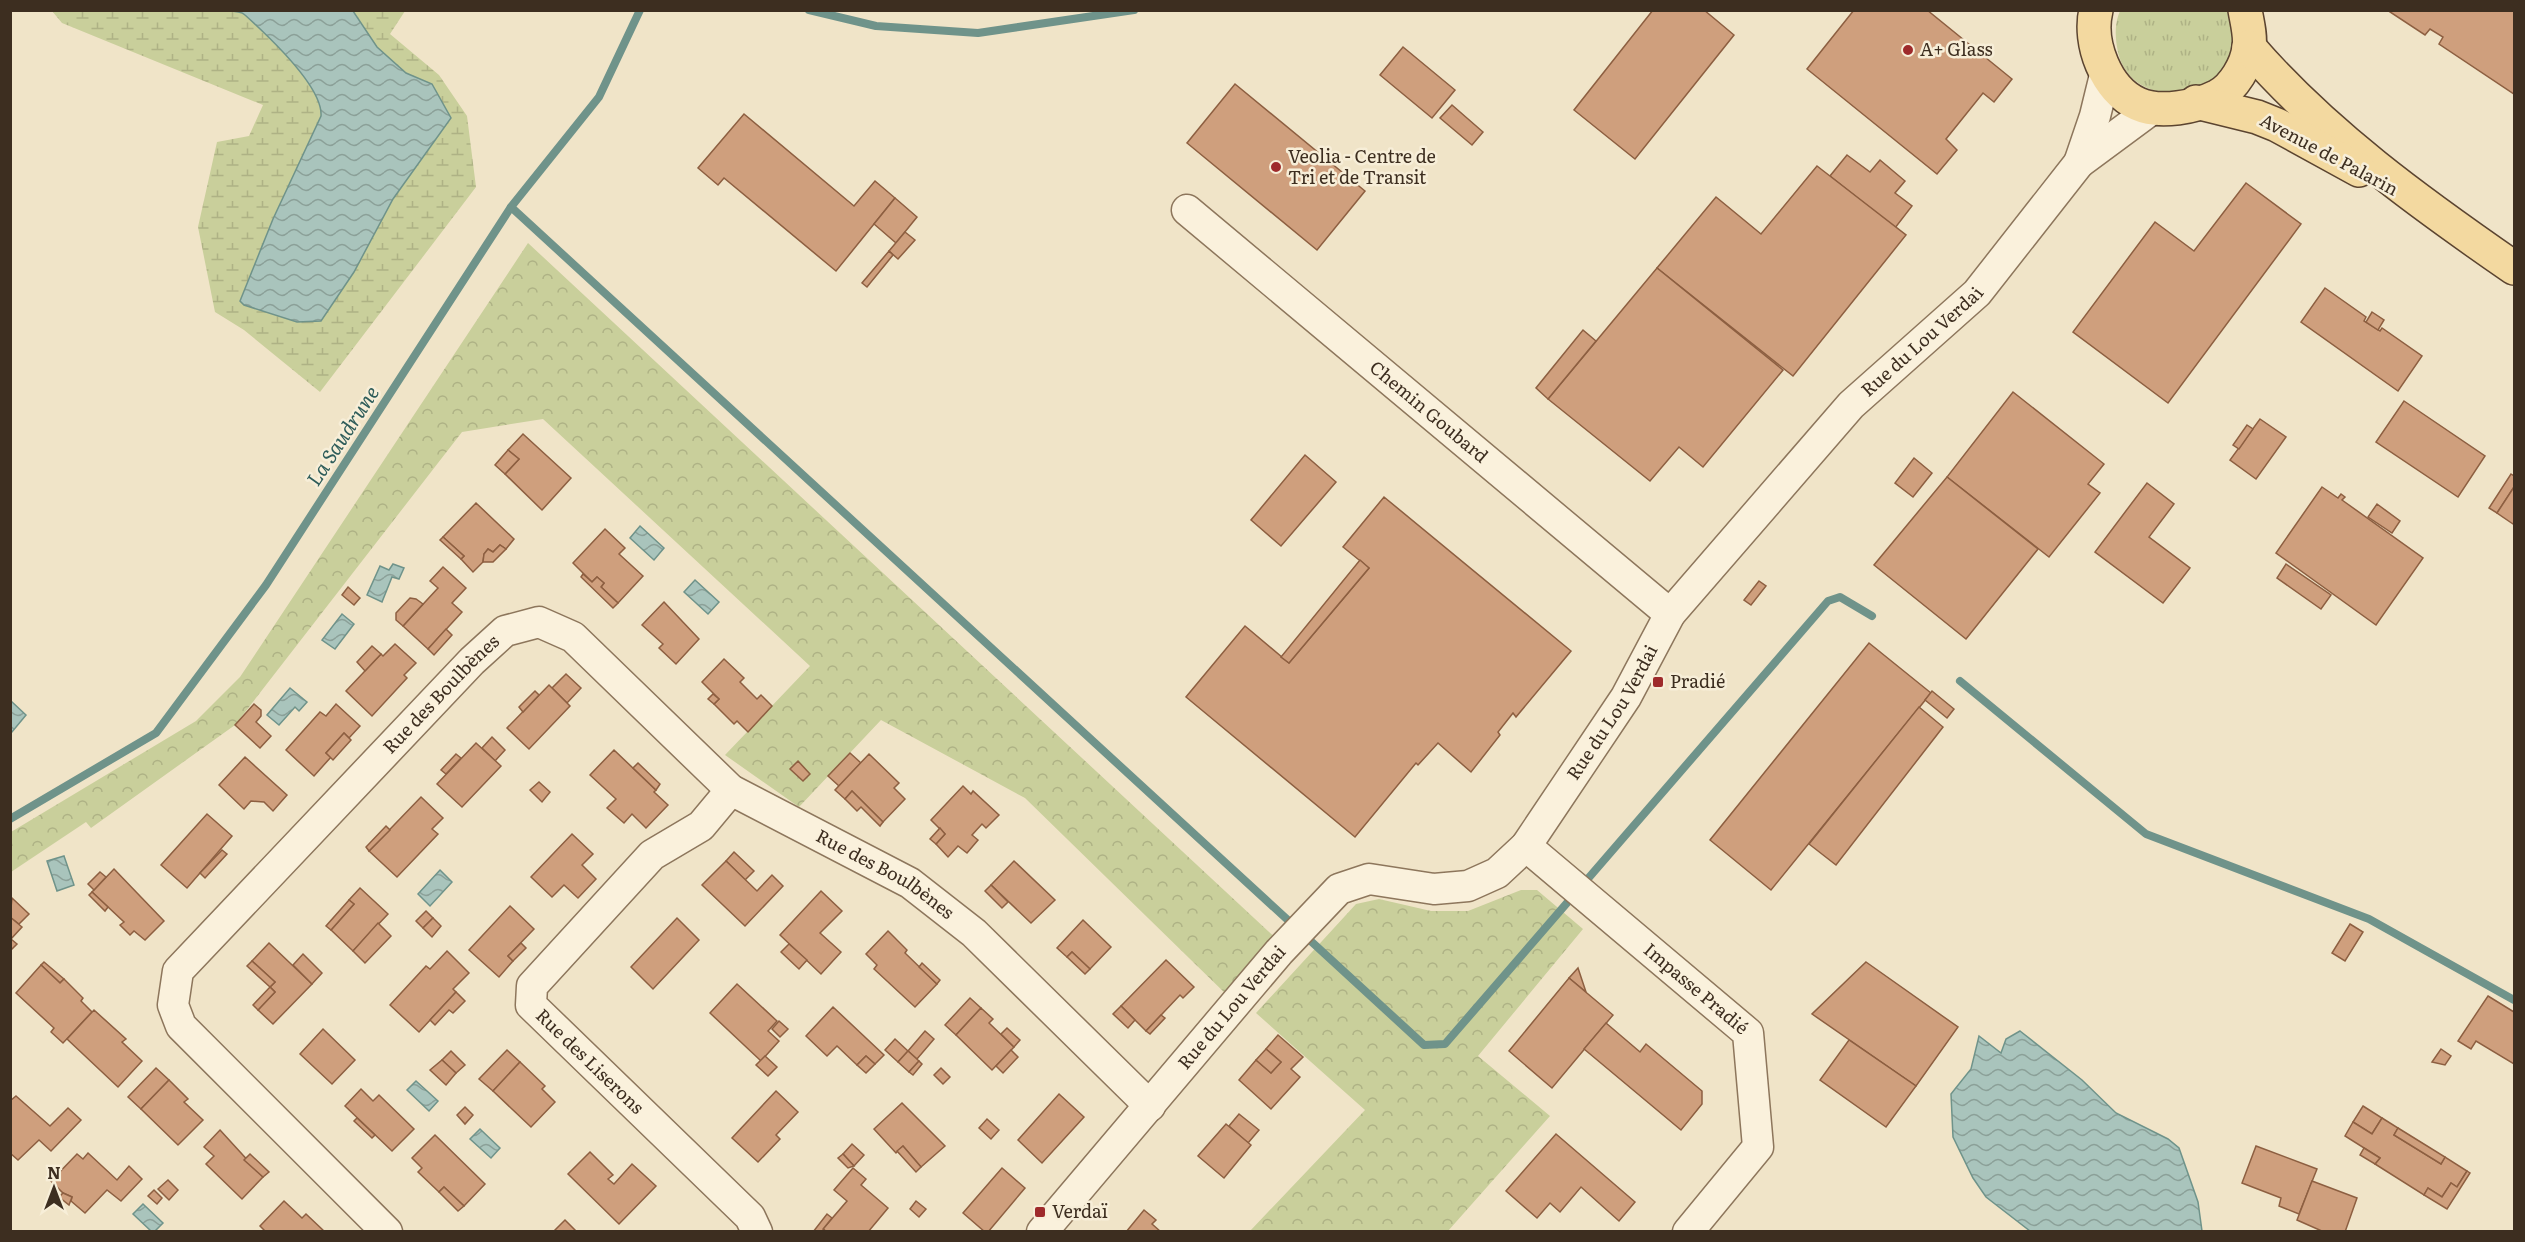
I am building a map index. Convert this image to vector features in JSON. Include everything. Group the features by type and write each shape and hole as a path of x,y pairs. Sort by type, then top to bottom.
{"main road":[{"path":"2095,11 2094,44 2106,71 2125,97 2152,109 2175,108 2218,95 2239,76 2249,47 2245,10"},
{"name":"Avenue de Palarin","path":"2249,47 2290,92 2424,206"},
{"name":"Avenue de Palarin","path":"2196,102 2258,117 2277,125 2424,206 2514,268"}],"street":[{"path":"2079,163 2095,116 2106,71"},
{"name":"Rue du Lou Verdai","path":"1042,1232 1279,952 1318,908 1339,889 1369,879 1434,889 1468,886 1497,873 1526,846 1626,697 1670,614 1851,405 1977,293 2079,163 2152,109"},
{"name":"Chemin Goubard","path":"1187,210 1670,614"},
{"name":"Rue des Boulbènes","path":"387,1232 181,1026 173,1005 178,971 472,661 505,631 539,622 573,637 732,790 910,883 974,933 1150,1106"},
{"name":"Rue des Liserons","path":"732,790 701,826 652,855 532,986 531,1005 750,1217 757,1232"},
{"name":"Impasse Pradié","path":"1526,846 1748,1033 1758,1147 1688,1232"}],"green space":[{"path":"52,11 405,11 390,34 439,75 467,116 476,187 320,392 244,330 215,312 198,227 217,142 249,136 263,105 62,23"},
{"path":"2120,11 2229,11 2233,41 2225,65 2209,82 2188,91 2165,92 2143,86 2126,71 2117,47 2116,28"},
{"path":"528,243 1281,943 1230,998 1025,798 881,720 799,807 725,755 810,666 543,419 462,432 235,725 91,828 86,822 11,872 11,832 196,721 240,677"},
{"path":"1521,890 1537,890 1583,929 1478,1056 1550,1116 1448,1231 1250,1231 1365,1110 1256,1013 1356,904 1379,899 1431,911 1468,911"}],"water":[{"path":"227,11 353,11 377,47 406,73 432,84 451,118 393,199 354,272 321,321 297,322 244,305 240,301 273,219 321,116 313,91 292,62 243,14"},
{"path":"640,526 664,548 654,560 630,538"},
{"path":"393,564 404,568 399,579 392,577 382,602 367,595 380,566 389,570"},
{"path":"695,580 719,602 708,614 684,592"},
{"path":"342,614 354,624 335,649 322,640"},
{"path":"290,688 307,702 299,711 295,707 279,725 267,715"},
{"path":"11,701 26,715 12,732 11,730"},
{"path":"64,856 74,885 57,891 47,861"},
{"path":"440,870 452,882 430,906 418,894"},
{"path":"2020,1031 2082,1080 2116,1113 2168,1139 2179,1148 2198,1202 2202,1231 2030,1231 1986,1197 1973,1178 1953,1137 1951,1094 1971,1069 1979,1036 2001,1053 2006,1039"},
{"path":"416,1081 438,1101 429,1111 407,1090"},
{"path":"480,1129 500,1148 491,1158 470,1139"},
{"path":"143,1204 163,1223 155,1231 151,1231 133,1214"}],"building":[{"path":"1653,10 1704,10 1734,35 1635,159 1574,110"},
{"path":"1854,10 1927,10 2012,79 1994,102 1983,93 1946,139 1957,150 1937,174 1807,69"},
{"path":"2387,10 2514,10 2514,94 2439,44 2443,37 2430,29 2425,35"},
{"path":"1403,47 1455,90 1432,118 1380,75"},
{"name":"Veolia - Centre de Tri et de Transit","path":"1235,84 1365,191 1317,250 1187,143"},
{"path":"1452,105 1483,132 1472,145 1440,118"},
{"path":"744,114 854,206 875,181 895,198 836,271 724,178 718,185 698,168"},
{"path":"1847,155 1870,172 1880,160 1905,181 1895,193 1912,206 1895,228 1830,176"},
{"path":"1817,166 1906,235 1793,376 1657,268 1716,197 1761,234"},
{"path":"2246,183 2301,224 2168,403 2073,332 2155,222 2194,251"},
{"path":"895,198 917,217 896,243 874,224"},
{"path":"905,232 915,240 898,259 889,251"},
{"path":"889,251 893,255 867,287 862,283"},
{"path":"1657,268 1783,370 1703,467 1679,447 1650,481 1548,399"},
{"path":"2325,288 2366,317 2364,321 2380,331 2382,328 2422,356 2398,391 2301,322"},
{"path":"2372,312 2384,320 2378,330 2366,322"},
{"path":"1583,330 1596,341 1548,399 1536,388"},
{"path":"2013,392 2104,464 2088,484 2100,493 2049,557 1947,477"},
{"path":"2404,401 2485,456 2458,497 2376,442"},
{"path":"2260,419 2286,437 2256,479 2230,460"},
{"path":"2247,425 2253,429 2239,449 2233,445"},
{"path":"523,434 571,478 542,510 505,474 519,459 508,450"},
{"path":"508,450 519,459 505,474 495,465"},
{"path":"1305,455 1336,482 1281,546 1251,520"},
{"path":"1914,458 1932,473 1913,497 1895,483"},
{"path":"2511,474 2514,476 2514,487 2497,513 2489,508"},
{"path":"1947,477 2038,549 1966,639 1874,565"},
{"path":"2147,483 2174,504 2149,537 2190,568 2163,603 2095,552"},
{"path":"2322,487 2338,498 2341,494 2345,497 2342,500 2423,558 2376,625 2276,553"},
{"path":"2514,487 2514,522 2513,524 2497,513"},
{"path":"1384,497 1571,651 1516,717 1513,713 1498,732 1500,735 1471,772 1438,743 1418,765 1416,763 1355,837 1186,697 1245,626 1289,663 1369,568 1343,547"},
{"path":"476,503 514,539 506,549 500,545 493,552 488,549 484,554 483,562 473,572 461,559 464,556 443,537"},
{"path":"2377,504 2400,521 2392,533 2368,517"},
{"path":"605,529 625,548 619,554 643,576 618,603 601,587 604,583 597,577 592,582 573,563"},
{"path":"443,537 464,556 461,559 440,540"},
{"path":"500,545 506,549 493,562 483,562 484,554 488,549 493,552"},
{"path":"1360,560 1369,568 1289,663 1281,657"},
{"path":"2286,564 2331,595 2321,609 2277,578"},
{"path":"443,567 466,588 452,603 462,612 428,649 403,626 438,588 430,581"},
{"path":"583,574 592,582 597,577 604,583 601,587 618,603 613,608 581,577"},
{"path":"1759,581 1766,586 1751,605 1744,600"},
{"path":"348,587 360,598 354,605 342,595"},
{"path":"410,598 423,604 403,626 396,620 396,613"},
{"path":"664,602 699,639 676,664 659,648 663,644 642,625"},
{"path":"446,629 452,635 434,655 428,649"},
{"path":"1869,643 1931,693 1771,890 1710,840"},
{"path":"395,644 416,663 404,675 407,678 372,716 346,691 381,654 383,656"},
{"path":"372,646 381,654 365,671 357,662"},
{"path":"724,659 744,678 740,682 757,699 761,695 772,706 748,732 737,721 734,724 714,704 719,699 702,682"},
{"path":"566,674 581,688 567,703 552,688"},
{"path":"549,685 570,706 529,749 507,728"},
{"path":"535,691 539,695 523,712 519,707"},
{"path":"1932,691 1954,709 1947,718 1925,700"},
{"path":"713,694 719,699 714,704 708,699"},
{"path":"254,704 261,710 261,716 256,722 271,736 260,748 235,725"},
{"path":"336,704 360,726 349,738 344,733 326,753 331,757 314,776 286,750 320,712 326,716"},
{"path":"1919,707 1943,727 1836,865 1809,844"},
{"path":"344,733 351,740 333,760 326,753"},
{"path":"492,737 505,750 495,761 482,748"},
{"path":"476,743 501,766 462,807 437,784"},
{"path":"614,750 656,790 654,792 668,805 646,828 632,814 624,823 607,808 616,799 590,775"},
{"path":"850,753 861,763 839,786 828,776"},
{"path":"456,754 461,758 446,774 441,770"},
{"path":"869,754 899,783 894,788 905,799 883,822 852,791 845,799 835,790"},
{"path":"245,757 287,795 273,811 264,802 251,801 244,809 219,785"},
{"path":"798,761 810,774 803,781 790,769"},
{"path":"638,763 660,784 656,790 633,768"},
{"path":"539,782 550,792 542,802 530,790"},
{"path":"963,786 971,794 973,791 999,815 986,828 982,824 972,835 978,840 967,853 958,846 948,857 936,844 945,834 931,820"},
{"path":"852,791 883,822 880,826 861,807 857,811 845,799"},
{"path":"421,797 443,818 432,829 438,834 397,877 369,851"},
{"path":"207,814 232,836 187,888 161,865"},
{"path":"386,826 390,830 369,851 366,847"},
{"path":"940,828 945,834 936,844 930,839"},
{"path":"572,834 593,854 582,865 596,879 578,898 564,885 552,897 531,877"},
{"path":"222,850 227,854 205,878 200,873"},
{"path":"734,852 754,871 745,880 726,861"},
{"path":"726,861 757,891 772,875 783,886 745,926 702,885"},
{"path":"1014,861 1055,900 1031,923 991,885"},
{"path":"114,869 164,921 145,940 134,931 130,935 120,925 124,922 92,892"},
{"path":"100,872 106,877 94,890 88,884"},
{"path":"991,885 1008,902 1002,908 985,891"},
{"path":"360,888 388,914 353,951 331,930 354,904 349,900"},
{"path":"821,891 842,911 820,933 841,952 821,974 780,935"},
{"path":"92,892 108,907 105,911 89,895"},
{"path":"12,898 29,914 19,924 10,917"},
{"path":"349,900 354,904 331,930 326,926"},
{"path":"510,906 534,929 508,956 513,961 499,977 469,950"},
{"path":"426,911 433,918 423,928 416,921"},
{"path":"10,917 22,927 11,939 17,944 10,951"},
{"path":"433,918 441,926 432,937 423,928"},
{"path":"677,918 699,940 653,989 631,967"},
{"path":"1083,920 1111,947 1090,969 1072,952 1067,957 1057,948"},
{"path":"378,923 391,936 365,963 353,951"},
{"path":"2350,924 2363,932 2345,961 2332,953"},
{"path":"888,931 907,950 905,953 937,984 915,1007 874,969 877,965 866,954"},
{"path":"269,943 312,984 273,1024 258,1010 275,992 270,987 275,982 252,961"},
{"path":"521,943 526,948 513,961 508,956"},
{"path":"789,944 807,960 799,969 781,952"},
{"path":"447,951 469,973 453,989 456,992 419,1032 390,1005 426,966 430,969"},
{"path":"1072,952 1090,969 1085,974 1067,957"},
{"path":"303,954 322,973 312,984 293,965"},
{"path":"1166,960 1194,987 1183,998 1180,995 1146,1031 1121,1006"},
{"path":"252,961 275,982 270,987 247,966"},
{"path":"44,962 64,979 60,983 41,965"},
{"path":"1866,962 1958,1027 1916,1086 1812,1014"},
{"path":"922,963 940,980 937,984 919,967"},
{"path":"41,965 60,983 64,979 83,998 81,1001 92,1012 63,1043 51,1032 54,1028 16,993"},
{"path":"1578,968 1586,992 1569,978"},
{"path":"1569,978 1613,1015 1552,1088 1509,1051"},
{"path":"737,984 777,1021 768,1031 779,1041 761,1061 710,1013"},
{"path":"270,987 275,992 258,1010 253,1005"},
{"path":"456,992 465,1001 453,1013 449,1010 435,1025 430,1020"},
{"path":"2488,996 2514,1012 2514,1064 2476,1041 2471,1049 2458,1041"},
{"path":"970,998 981,1008 956,1035 945,1025"},
{"path":"1121,1006 1135,1020 1128,1028 1113,1014"},
{"path":"833,1007 884,1055 875,1064 866,1056 857,1065 837,1046 827,1056 806,1036"},
{"path":"981,1008 993,1019 989,1023 1014,1047 992,1070 956,1035"},
{"path":"94,1010 126,1039 122,1042 142,1061 118,1087 67,1039"},
{"path":"1161,1015 1165,1018 1150,1034 1146,1031"},
{"path":"779,1021 788,1029 780,1037 772,1029"},
{"path":"1606,1023 1640,1052 1646,1044 1702,1091 1702,1104 1681,1130 1584,1049"},
{"path":"1007,1028 1020,1040 1014,1047 1001,1034"},
{"path":"323,1029 355,1060 332,1084 300,1054"},
{"path":"925,1031 934,1039 917,1059 908,1051"},
{"path":"1278,1035 1303,1057 1291,1069 1300,1077 1271,1109 1239,1080 1256,1060 1271,1073 1281,1062 1266,1049"},
{"path":"895,1039 908,1051 898,1062 885,1050"},
{"path":"1849,1040 1916,1086 1886,1127 1820,1080"},
{"path":"1266,1049 1281,1062 1271,1073 1256,1060"},
{"path":"2441,1049 2451,1056 2445,1065 2432,1062"},
{"path":"507,1050 520,1062 493,1091 479,1079"},
{"path":"1011,1050 1018,1057 1003,1073 996,1066"},
{"path":"451,1051 465,1065 456,1073 442,1060"},
{"path":"908,1051 919,1061 909,1072 898,1062"},
{"path":"765,1056 777,1067 768,1076 756,1065"},
{"path":"866,1056 875,1064 866,1073 857,1065"},
{"path":"442,1060 456,1073 446,1085 430,1070"},
{"path":"919,1061 922,1064 913,1075 909,1072"},
{"path":"520,1062 545,1086 542,1089 555,1102 531,1127 493,1091"},
{"path":"156,1068 169,1080 141,1109 128,1097"},
{"path":"941,1068 950,1077 943,1084 934,1075"},
{"path":"169,1080 188,1099 184,1102 203,1120 178,1145 141,1109"},
{"path":"361,1089 373,1101 379,1095 414,1129 392,1151 345,1106"},
{"path":"776,1091 798,1112 776,1135 780,1139 758,1162 732,1138"},
{"path":"1059,1094 1084,1117 1042,1163 1018,1140"},
{"path":"16,1096 50,1126 68,1108 81,1120 51,1151 39,1140 18,1160 10,1153 10,1101"},
{"path":"902,1103 945,1146 921,1167 903,1146 896,1153 874,1129"},
{"path":"2363,1106 2382,1118 2372,1134 2353,1122"},
{"path":"465,1107 473,1115 465,1124 457,1115"},
{"path":"1239,1114 1259,1130 1248,1143 1229,1126"},
{"path":"357,1118 375,1135 372,1138 354,1121"},
{"path":"2382,1118 2398,1128 2394,1135 2441,1164 2445,1157 2467,1171 2457,1187 2451,1183 2442,1197 2428,1188 2424,1195 2375,1164 2380,1158 2345,1136 2353,1122 2372,1134"},
{"path":"987,1119 999,1130 991,1139 979,1128"},
{"path":"1226,1124 1251,1145 1224,1178 1198,1156"},
{"path":"2398,1128 2445,1157 2441,1164 2394,1135"},
{"path":"220,1130 263,1177 242,1199 206,1164 214,1156 204,1147"},
{"path":"1556,1134 1635,1202 1619,1221 1581,1187 1560,1212 1550,1203 1537,1218 1506,1191"},
{"path":"435,1135 485,1184 464,1206 444,1187 439,1192 418,1172 422,1168 412,1158"},
{"path":"852,1144 864,1155 854,1166 843,1154"},
{"path":"903,1146 921,1167 916,1172 897,1151"},
{"path":"2256,1146 2317,1169 2299,1214 2279,1206 2281,1198 2242,1183"},
{"path":"2364,1148 2380,1158 2375,1164 2360,1155"},
{"path":"590,1152 613,1175 608,1179 614,1184 632,1164 656,1186 619,1224 568,1174"},
{"path":"88,1153 117,1180 129,1166 142,1179 121,1201 107,1190 85,1213 71,1201 72,1197 63,1193 51,1181 77,1154 83,1159"},
{"path":"250,1154 269,1172 263,1177 244,1160"},
{"path":"843,1154 854,1166 848,1168 838,1158"},
{"path":"853,1168 866,1179 861,1185 888,1208 868,1232 827,1232 823,1229 847,1201 834,1190"},
{"path":"1002,1168 1025,1188 988,1232 985,1232 963,1213"},
{"path":"2467,1171 2470,1173 2447,1209 2424,1195 2428,1188 2442,1197 2451,1183 2457,1187"},
{"path":"168,1180 178,1190 169,1200 158,1189"},
{"path":"2312,1181 2357,1198 2345,1232 2324,1232 2297,1220"},
{"path":"444,1187 464,1206 458,1211 439,1192"},
{"path":"154,1190 162,1198 157,1204 148,1196"},
{"path":"63,1193 72,1197 69,1205 59,1197"},
{"path":"284,1201 302,1218 306,1214 325,1232 266,1232 260,1226"},
{"path":"916,1201 926,1209 919,1217 910,1209"},
{"path":"1144,1210 1156,1220 1152,1224 1161,1232 1126,1232"},
{"path":"827,1214 832,1218 823,1229 827,1232 813,1232"},
{"path":"565,1220 577,1232 553,1232"}],"waterway":[{"name":"La Saudrune","path":"10,819 156,733 266,585 511,207 599,97 640,10"},
{"name":"La Saudrune","path":"809,10 876,26 978,33 1134,10"},
{"path":"511,207 1424,1045 1445,1044 1828,601 1840,597 1872,616"},
{"path":"1960,681 2146,834 2369,919 2514,1000"}],"place":[{"name":"A+ Glass","path":"1908,50"},
{"name":"Veolia - Centre de Tri et de Transit","path":"1276,167"},
{"name":"Pradié","path":"1658,682"},
{"name":"Verdaï","path":"1040,1212"}]}
